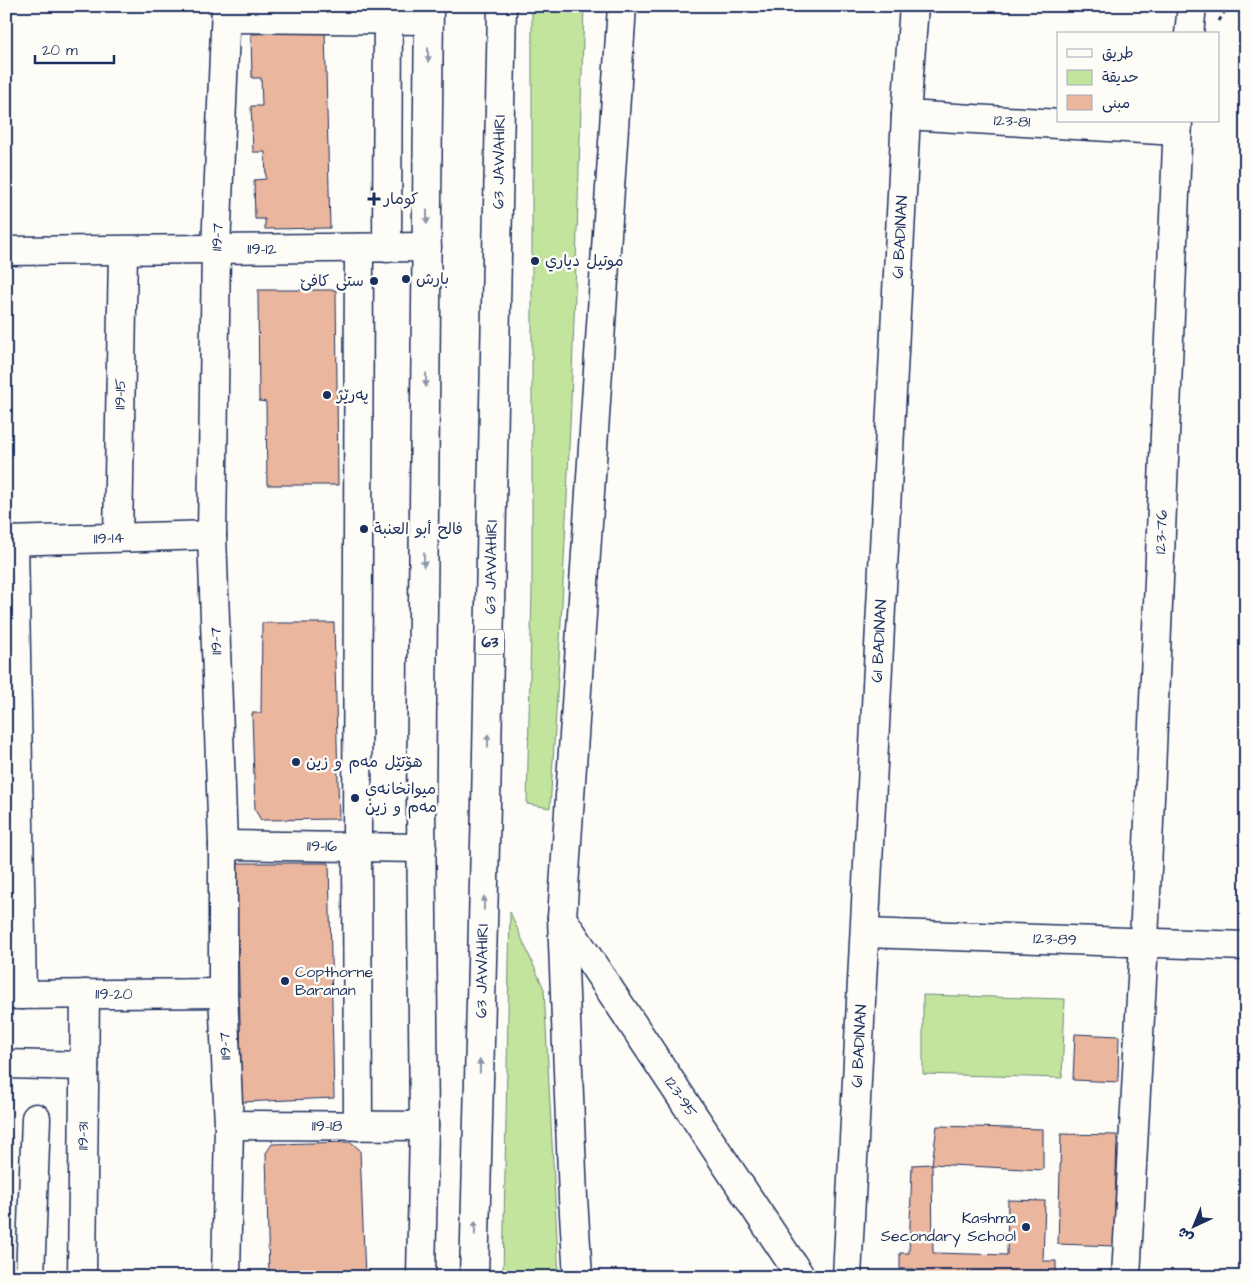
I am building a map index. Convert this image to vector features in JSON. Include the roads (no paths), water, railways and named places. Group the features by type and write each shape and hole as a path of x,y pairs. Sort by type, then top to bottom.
{"street":[{"name":"63 JAWAHIRI","path":"474,1277 487,784 502,6"},
{"path":"578,1277 572,1198 562,918 622,6"},
{"name":"61 BADINAN","path":"847,1277 906,115 914,6"},
{"path":"1189,32 1192,6"},
{"path":"226,12 428,13 422,848 424,1126 421,1277"},
{"name":"119-7","path":"226,12 216,249 212,535 223,845 223,994 229,1125 226,1277"},
{"path":"388,13 388,248"},
{"name":"123-81","path":"906,115 1057,121"},
{"name":"123-81","path":"1079,122 1178,126"},
{"name":"123-76","path":"1126,1277 1144,942 1178,126"},
{"name":"119-12","path":"6,251 427,247"},
{"path":"358,1126 359,248"},
{"name":"119-15","path":"118,537 123,251"},
{"name":"119-14","path":"10,541 212,535"},
{"path":"10,541 14,995"},
{"name":"119-16","path":"223,845 422,848"},
{"name":"123-95","path":"562,918 801,1277"},
{"name":"123-89","path":"865,933 1246,946"},
{"name":"119-31","path":"82,1277 84,994"},
{"name":"119-20","path":"14,995 223,994"},
{"path":"6,1064 84,1066"},
{"path":"30,1277 36,1118"},
{"name":"119-18","path":"229,1125 424,1126"}],"place":[{"name":"کومار","path":"374,199"},
{"name":"موتيل دياري","path":"535,261"},
{"name":"بارش","path":"406,279"},
{"name":"ستی کافێ","path":"374,281"},
{"name":"پەرێژ","path":"327,395"},
{"name":"فالح أبو العنبة","path":"364,529"},
{"name":"هۆتێل مەم و زین","path":"296,762"},
{"name":"میوانخانەی مەم و زین","path":"355,798"},
{"name":"Copthorne Baranan","path":"285,981"},
{"name":"Kashma Secondary School","path":"1026,1227"}]}
